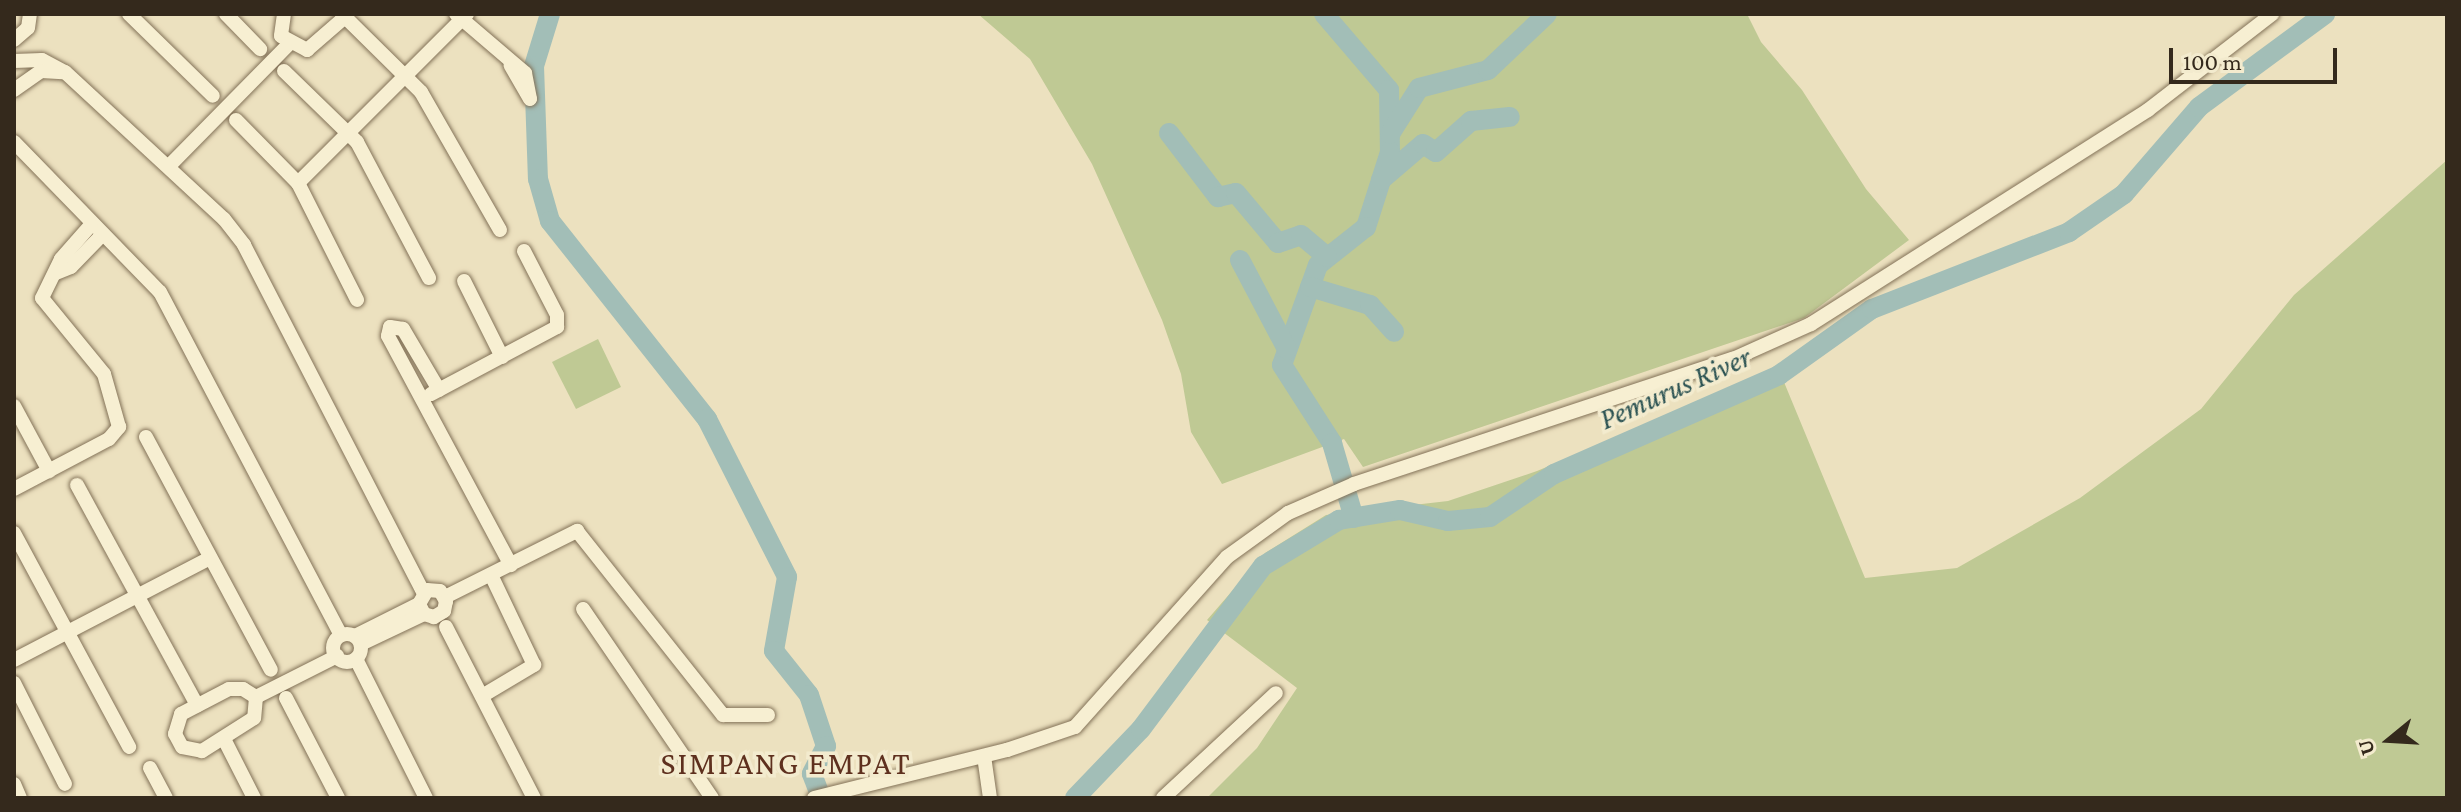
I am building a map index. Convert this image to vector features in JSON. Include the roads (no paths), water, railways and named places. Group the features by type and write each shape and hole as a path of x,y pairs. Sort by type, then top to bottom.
{"street":[{"path":"14,40 28,28 30,14"},
{"path":"226,14 260,49"},
{"path":"284,14 281,36 289,44 307,50 315,46 344,16 405,76 429,103 500,230"},
{"path":"820,796 984,756 1075,727 1227,557 1288,513 1354,484 1682,377 1811,324 2148,110 2272,14"},
{"path":"131,15 213,96"},
{"path":"298,183 461,16 510,65"},
{"path":"169,166 289,44"},
{"path":"14,61 42,60 65,72 169,166 244,245 422,603 442,613 445,597"},
{"path":"14,90 41,71 65,72"},
{"path":"284,71 349,133 429,278"},
{"path":"236,120 298,183 357,300"},
{"path":"16,147 149,280 169,307 352,639 356,659 426,798"},
{"path":"14,489 117,433 119,417 98,364 42,298 56,273 71,267 96,230"},
{"path":"424,399 559,323 524,251"},
{"path":"464,281 502,357"},
{"path":"439,390 403,329 390,327 388,336 511,565"},
{"path":"14,406 49,471"},
{"path":"146,437 271,670"},
{"path":"77,485 197,705"},
{"path":"445,597 577,531 723,715 768,715"},
{"path":"14,533 129,747"},
{"path":"14,660 210,558"},
{"path":"482,696 534,665 491,575"},
{"path":"356,659 344,661 337,656 334,647 422,603 436,589 445,597"},
{"path":"583,609 712,798"},
{"path":"446,627 534,798"},
{"path":"256,697 337,656"},
{"path":"14,683 65,784"},
{"path":"236,688 256,697 254,718 224,739 202,751 182,747 175,734 178,719 197,705 236,688"},
{"path":"1163,798 1276,693"},
{"path":"286,698 338,798"},
{"path":"224,739 254,798"},
{"path":"984,756 990,798"},
{"path":"150,768 166,798"},
{"path":"14,784 20,798"}],"waterway":[{"path":"550,14 534,66 538,179 550,221 707,419 787,577 774,651 809,695 826,746 812,774 821,798"},
{"path":"1324,14 1389,90 1390,152 1366,227 1318,265 1282,365 1332,443 1354,518"},
{"path":"1390,134 1419,88 1488,70 1547,14"},
{"name":"Pemurus River","path":"1075,798 1141,729 1263,566 1339,520 1400,510 1448,521 1490,517 1554,474 1779,375 1872,309 2069,232 2124,194 2199,107 2325,14"},
{"path":"1381,180 1423,144 1436,152 1471,121 1510,117"},
{"path":"1169,133 1218,197 1236,193 1278,243 1301,235 1327,257"},
{"path":"1240,260 1287,349"},
{"path":"1310,287 1370,305 1394,332"}],"district":[{"name":"SIMPANG EMPAT","path":"786,763"}]}
